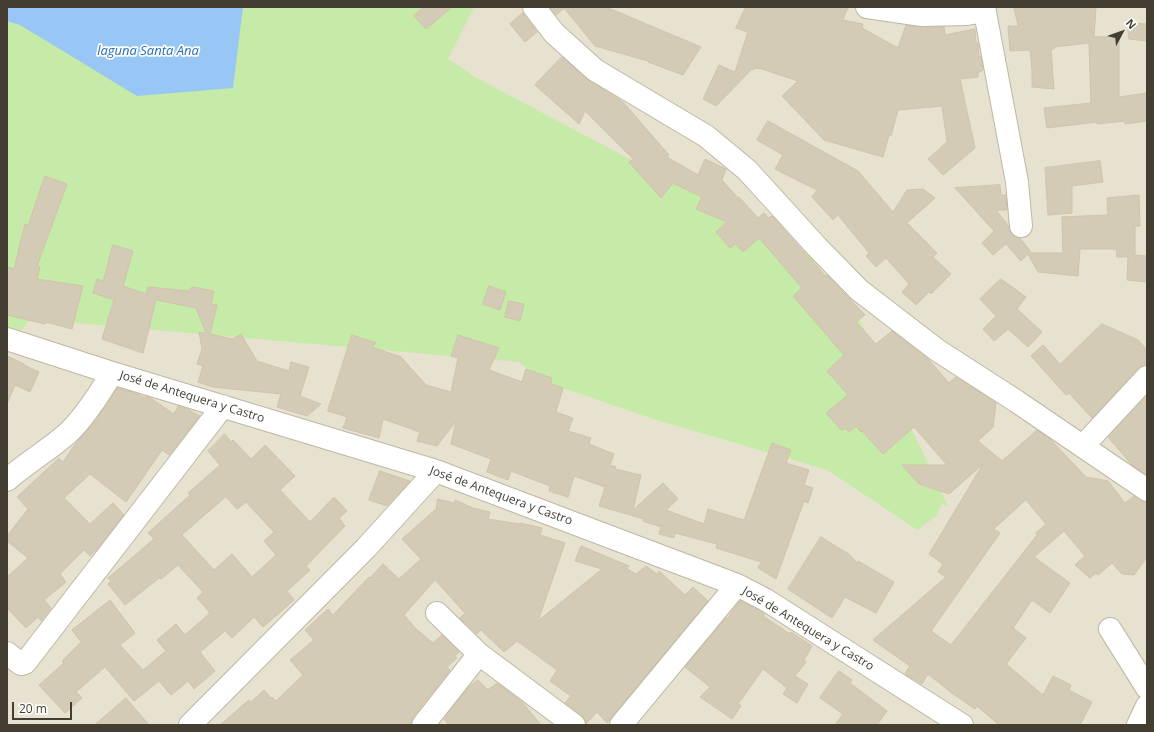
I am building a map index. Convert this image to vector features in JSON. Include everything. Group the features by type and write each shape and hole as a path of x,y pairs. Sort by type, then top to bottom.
{"street":[{"path":"534,7 554,33 595,70 706,136 747,170 817,247 859,290 937,350 1016,400 1147,490"},
{"path":"867,7 922,16 967,14 984,9 1017,182 1021,226"},
{"name":"José de Antequera y Castro","path":"7,339 112,373 436,472 736,585 766,600 962,725"},
{"path":"7,480 70,432 98,395 112,373"},
{"path":"1083,446 1147,377"},
{"path":"7,653 21,664 25,663 223,406"},
{"path":"190,725 366,548 436,472"},
{"path":"621,725 736,585"},
{"path":"437,613 479,654 574,725"},
{"path":"1110,629 1147,688"},
{"path":"423,725 479,654"},
{"path":"1138,725 1147,706"}],"shaded area":[{"path":"386,7 1147,7 1147,725 7,725 7,190 448,315 562,388 656,420 827,470 917,530 924,492 582,151 414,37"}],"green space":[{"path":"7,7 474,7 448,59 471,75 809,254 860,320 948,506 939,503 942,505 936,516 917,530 827,470 656,420 544,382 519,362 31,319 7,346"}],"water":[{"name":"laguna Santa Ana","path":"7,7 243,7 233,88 137,96 20,25 7,21"}],"building":[{"path":"424,7 452,7 426,29 414,16"},
{"path":"550,7 606,7 701,47 683,75 648,61 595,46 564,8 556,15"},
{"path":"746,7 848,7 843,20 863,24 862,28 898,48 906,25 923,28 944,27 945,35 975,29 976,43 978,43 979,56 981,57 983,70 978,73 978,77 960,79 975,148 943,175 928,159 947,142 942,106 898,110 891,136 889,135 883,157 824,140 782,96 798,81 759,68 752,69 716,106 703,99 719,65 735,72 748,32 736,28"},
{"path":"1014,7 1096,7 1094,37 1119,36 1119,97 1147,93 1147,121 1125,124 1125,121 1097,124 1097,122 1047,128 1044,108 1091,103 1089,43 1054,47 1054,49 1051,49 1054,89 1032,87 1030,50 1010,51 1008,26 1018,26"},
{"path":"523,13 537,32 525,42 510,24"},
{"path":"1128,23 1147,24 1147,41 1129,39"},
{"path":"562,57 587,79 623,102 669,155 667,157 698,175 705,159 726,169 722,180 738,198 739,197 758,218 764,213 769,218 772,216 825,276 827,275 865,315 856,322 876,344 892,331 928,359 949,383 956,377 996,403 993,427 978,441 1002,461 1037,430 1049,438 1086,477 1108,481 1125,503 1134,496 1140,501 1147,502 1147,557 1134,575 1122,574 1112,563 1098,575 1096,573 1090,578 1075,565 1085,556 1064,531 1034,557 1070,583 1050,613 1032,600 1013,628 1026,638 1006,664 1043,695 1053,676 1071,685 1069,690 1092,702 1080,725 999,725 977,706 975,709 928,674 922,684 905,674 910,666 873,640 946,577 938,572 943,564 929,554 983,464 949,494 919,484 902,465 947,465 914,427 883,454 856,426 849,432 845,428 842,431 826,413 848,395 827,371 844,355 793,296 802,288 759,238 743,252 735,244 730,248 716,232 727,222 696,209 702,197 673,183 661,198 629,162 633,159 585,111 579,124 535,85","holes":["1026,500 1046,524 1036,533 1037,535 951,645 931,631 1000,533 994,529"]},
{"path":"768,121 858,171 893,212 907,190 923,189 935,198 907,223 937,253 933,257 951,274 931,294 929,292 916,305 902,292 909,284 886,258 876,267 866,256 869,253 838,215 833,220 812,197 817,190 775,169 783,155 757,140"},
{"path":"1100,161 1103,182 1072,186 1072,213 1048,215 1045,168"},
{"path":"45,176 67,184 37,266 40,267 37,279 83,286 72,329 46,322 45,324 7,315 7,267 14,269 25,224 28,225"},
{"path":"1000,185 1001,195 1006,195 1007,210 996,210 1008,225 1011,233 1015,237 1020,238 1031,252 1030,253 1063,253 1062,217 1108,215 1107,198 1139,195 1140,226 1135,226 1135,255 1147,256 1147,282 1127,280 1128,257 1117,257 1116,249 1080,249 1078,276 1038,272 1028,254 1021,261 1006,244 993,255 982,243 994,231 955,188"},
{"path":"113,245 133,251 123,286 146,294 148,287 188,291 192,287 214,291 211,304 217,305 210,334 233,339 241,334 257,361 289,371 291,362 309,367 300,396 321,404 307,416 277,407 281,394 213,387 198,382 203,366 197,364 202,349 199,332 206,333 196,308 156,300 143,353 102,339 114,300 93,293 97,279 103,281"},
{"path":"1001,279 1026,297 1017,309 1042,332 1028,347 1008,329 994,341 983,329 996,316 980,299"},
{"path":"489,286 506,292 500,310 483,304"},
{"path":"509,301 524,304 520,321 505,317"},
{"path":"1102,324 1138,340 1147,350 1147,365 1143,365 1138,368 1092,418 1069,393 1066,395 1031,356 1043,345 1060,364"},
{"path":"352,335 376,343 372,347 401,357 426,385 451,392 458,358 451,356 458,335 499,348 489,370 522,382 526,369 552,378 551,384 563,388 556,412 573,418 568,431 591,438 589,444 614,454 610,465 616,467 615,469 641,475 633,510 663,483 678,499 666,510 704,524 708,509 744,520 772,443 791,450 786,463 809,470 804,485 813,488 808,503 804,501 776,579 758,568 761,562 716,548 717,544 675,533 674,538 659,534 661,527 643,521 644,519 599,506 605,487 574,476 568,497 549,491 550,486 511,471 508,480 487,472 491,459 451,444 456,421 437,446 417,441 420,432 383,419 379,438 343,428 347,417 328,411"},
{"path":"7,356 39,372 30,392 15,385 7,404"},
{"path":"118,388 138,394 145,398 146,396 149,397 174,414 178,406 200,416 169,455 162,450 126,502 90,474 64,498 90,524 113,503 124,515 90,556 84,550 60,574 66,582 44,600 51,608 41,621 38,617 26,628 7,608 7,577 28,558 7,541 7,536 28,509 17,497 59,458 63,462 76,443 96,420"},
{"path":"1147,395 1147,475 1132,465 1108,437"},
{"path":"225,434 231,442 233,440 251,459 265,445 295,476 280,490 310,522 334,497 347,511 339,518 345,526 306,566 310,570 287,591 294,600 263,627 254,617 232,638 225,631 200,652 215,671 194,689 188,681 171,695 159,681 134,701 105,667 76,692 82,698 65,713 39,685 64,663 62,661 81,642 72,630 110,600 135,633 120,645 143,670 166,651 157,640 176,624 185,635 210,613 197,598 203,592 178,565 125,605 108,584 111,581 108,578 154,539 148,533 190,495 188,493 220,465 208,451","holes":["226,497 237,509 246,502 274,532 264,541 276,555 252,577 232,554 214,570 182,535"]},
{"path":"380,471 410,481 387,506 369,500"},
{"path":"438,499 454,503 455,500 473,508 490,512 488,519 520,523 542,528 540,535 565,543 538,621 602,569 575,561 581,546 629,566 627,569 636,574 646,566 657,574 659,571 685,595 693,587 708,601 607,723 597,712 586,724 582,715 565,703 571,696 550,681 557,670 517,641 504,652 481,630 477,634 460,618 465,613 435,580 404,615 416,629 433,643 442,635 459,652 455,656 457,658 447,667 450,670 413,717 411,725 220,725 249,700 251,702 264,690 276,701 303,675 290,660 314,640 305,630 328,609 333,615 383,564 399,579 421,559 402,539 436,509"},
{"path":"821,537 850,555 857,563 858,561 894,582 876,613 845,597 832,618 788,589"},
{"path":"740,601 765,614 763,616 790,634 791,632 812,646 804,660 806,662 795,676 808,684 797,703 783,694 787,688 763,669 738,704 741,706 732,719 700,697 710,687 685,667"},
{"path":"839,671 852,680 850,683 887,711 877,725 835,725 843,714 820,698"},
{"path":"478,680 488,690 497,683 522,702 541,725 449,725 444,719 468,688"},
{"path":"126,698 149,725 95,725"}]}
